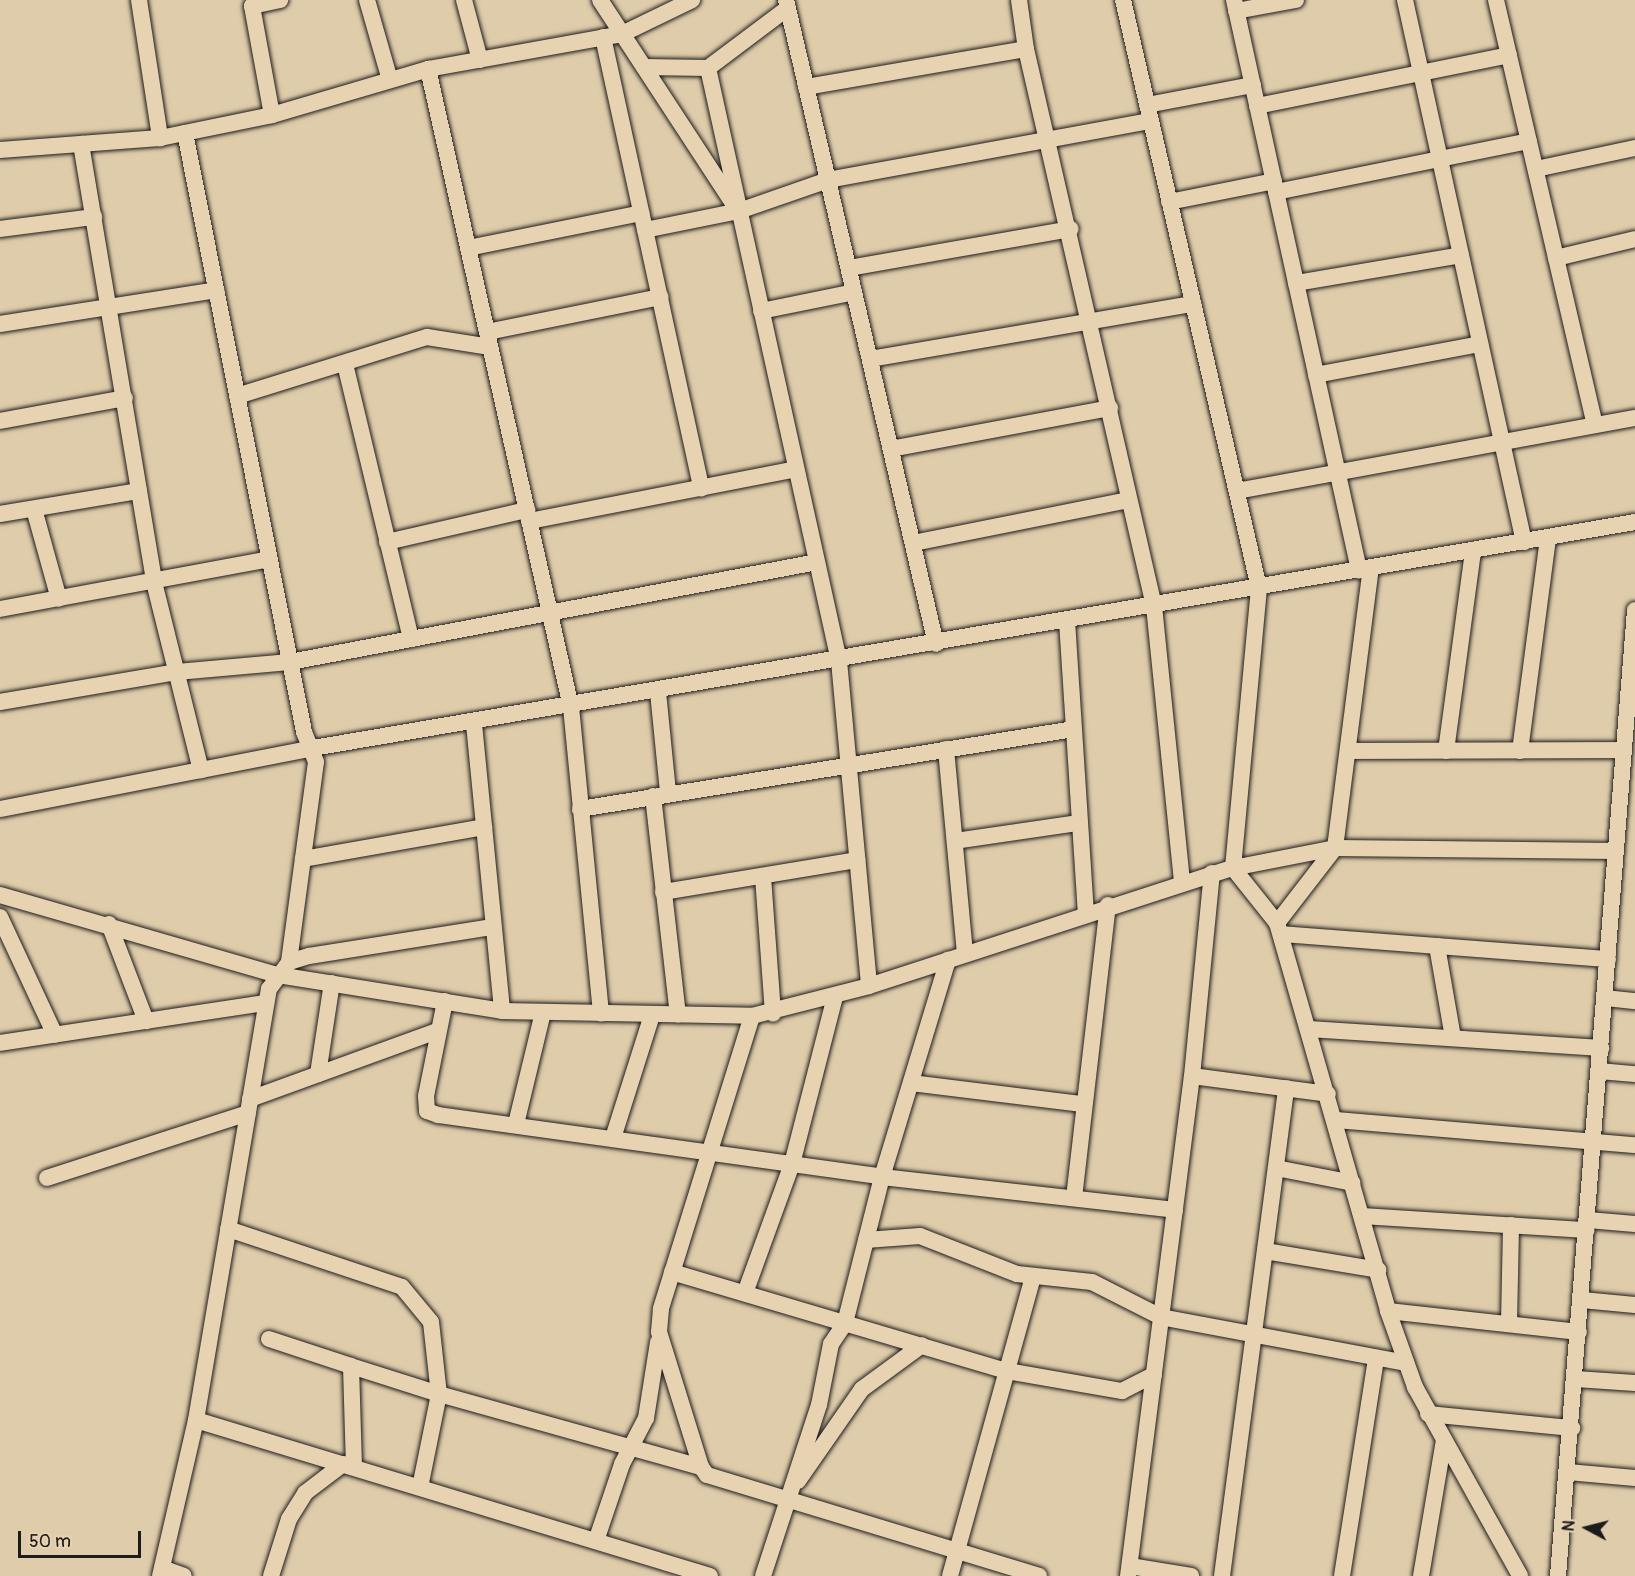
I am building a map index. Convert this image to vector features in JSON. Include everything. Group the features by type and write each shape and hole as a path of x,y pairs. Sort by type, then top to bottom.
{"street":[{"path":"140,0 160,138"},
{"path":"272,115 252,6 280,0"},
{"path":"368,0 390,80"},
{"path":"464,0 480,60"},
{"path":"600,0 739,212"},
{"path":"0,150 160,138 272,115 428,69 622,34 692,0"},
{"path":"1019,0 1026,50 1071,229 1154,606 1182,882"},
{"path":"1123,0 1259,588 1233,868 1279,928 1388,1311 1406,1363 1428,1414 1520,1576"},
{"path":"1279,928 1335,848 1348,751 1365,569 1337,472 1235,5 1296,0"},
{"path":"1405,0 1524,542"},
{"path":"1496,0 1595,425"},
{"path":"644,67 708,68 787,4 936,644"},
{"path":"603,37 701,488"},
{"path":"806,87 1026,50"},
{"path":"1257,106 1509,55"},
{"path":"708,68 839,661 869,986"},
{"path":"428,69 571,707 601,1014"},
{"path":"645,230 739,212 828,180 1050,139 1253,85"},
{"path":"184,1576 161,1572 196,1420 266,1003 278,975 289,962 303,859 313,748 304,732 185,133"},
{"path":"1169,202 1275,187 1440,159 1529,141"},
{"path":"81,144 110,306 154,582 201,770"},
{"path":"1536,169 1635,148"},
{"path":"468,248 642,213"},
{"path":"0,230 94,217"},
{"path":"849,268 1071,229"},
{"path":"1556,258 1635,239"},
{"path":"1296,283 1461,255"},
{"path":"0,324 216,290"},
{"path":"761,311 854,292"},
{"path":"237,396 427,337 489,339 660,297"},
{"path":"870,359 1193,304"},
{"path":"1316,375 1480,344"},
{"path":"345,364 411,639"},
{"path":"0,420 125,398"},
{"path":"891,449 1110,408"},
{"path":"1237,491 1635,418"},
{"path":"387,542 701,488 796,469"},
{"path":"0,514 139,491"},
{"path":"913,543 1129,500"},
{"path":"34,509 59,599"},
{"path":"0,809 313,748 474,724 1635,522"},
{"path":"1520,752 1548,537"},
{"path":"1446,751 1473,550"},
{"path":"0,609 269,559"},
{"path":"0,702 177,672 290,662 817,562"},
{"path":"1558,1576 1576,1379 1635,610"},
{"path":"1067,621 1078,823 1086,911"},
{"path":"658,692 663,892 678,1015"},
{"path":"474,724 502,1011"},
{"path":"580,809 847,761 946,749 1072,729"},
{"path":"946,749 965,954"},
{"path":"1348,751 1624,750"},
{"path":"955,841 1078,823"},
{"path":"303,859 484,827"},
{"path":"0,895 109,924 278,975 502,1011 752,1016 772,1014 869,986 1086,911 1212,873 1335,848 1616,850"},
{"path":"663,892 857,860"},
{"path":"1191,1576 1129,1571 1192,1076 1212,873"},
{"path":"763,877 772,1014"},
{"path":"1074,1198 1081,1104 1108,905"},
{"path":"0,917 55,1035"},
{"path":"109,924 146,1021"},
{"path":"289,962 493,927"},
{"path":"1279,928 1437,946 1608,958"},
{"path":"1437,946 1453,1038"},
{"path":"763,1576 785,1499 819,1405 831,1344 845,1323 882,1177 948,960"},
{"path":"318,1074 332,983"},
{"path":"745,1293 792,1164 836,996"},
{"path":"1605,998 1635,1000"},
{"path":"444,1001 437,1031 427,1111 882,1177 1175,1210"},
{"path":"0,1043 266,1003"},
{"path":"516,1124 543,1012"},
{"path":"613,1138 652,1015"},
{"path":"596,1541 653,1386 659,1332 672,1272 752,1016"},
{"path":"1309,1029 1601,1048"},
{"path":"47,1178 249,1106 318,1074 437,1031"},
{"path":"1599,1071 1635,1074"},
{"path":"1192,1076 1328,1094"},
{"path":"911,1083 1081,1104"},
{"path":"1222,1576 1286,1088"},
{"path":"1335,1120 1635,1145"},
{"path":"1276,1168 1353,1183"},
{"path":"1362,1216 1511,1225 1635,1224"},
{"path":"1509,1323 1511,1225"},
{"path":"228,1229 402,1287 431,1322 439,1394 420,1487"},
{"path":"866,1240 920,1236 1033,1276 1092,1282 1161,1317 1406,1363"},
{"path":"1265,1251 1378,1270"},
{"path":"672,1272 1007,1371 1122,1391 1154,1375"},
{"path":"951,1576 1033,1276"},
{"path":"1582,1300 1635,1305"},
{"path":"1388,1311 1579,1332"},
{"path":"659,1332 700,1467 707,1475 1039,1576"},
{"path":"269,1339 439,1394 700,1467"},
{"path":"785,1499 862,1389 922,1345"},
{"path":"1342,1576 1376,1358"},
{"path":"349,1466 351,1366"},
{"path":"1576,1379 1635,1383"},
{"path":"1428,1414 1572,1428"},
{"path":"196,1420 710,1576"},
{"path":"1421,1576 1444,1440"},
{"path":"272,1576 289,1519 305,1493 349,1466"},
{"path":"1568,1472 1635,1478"}]}
